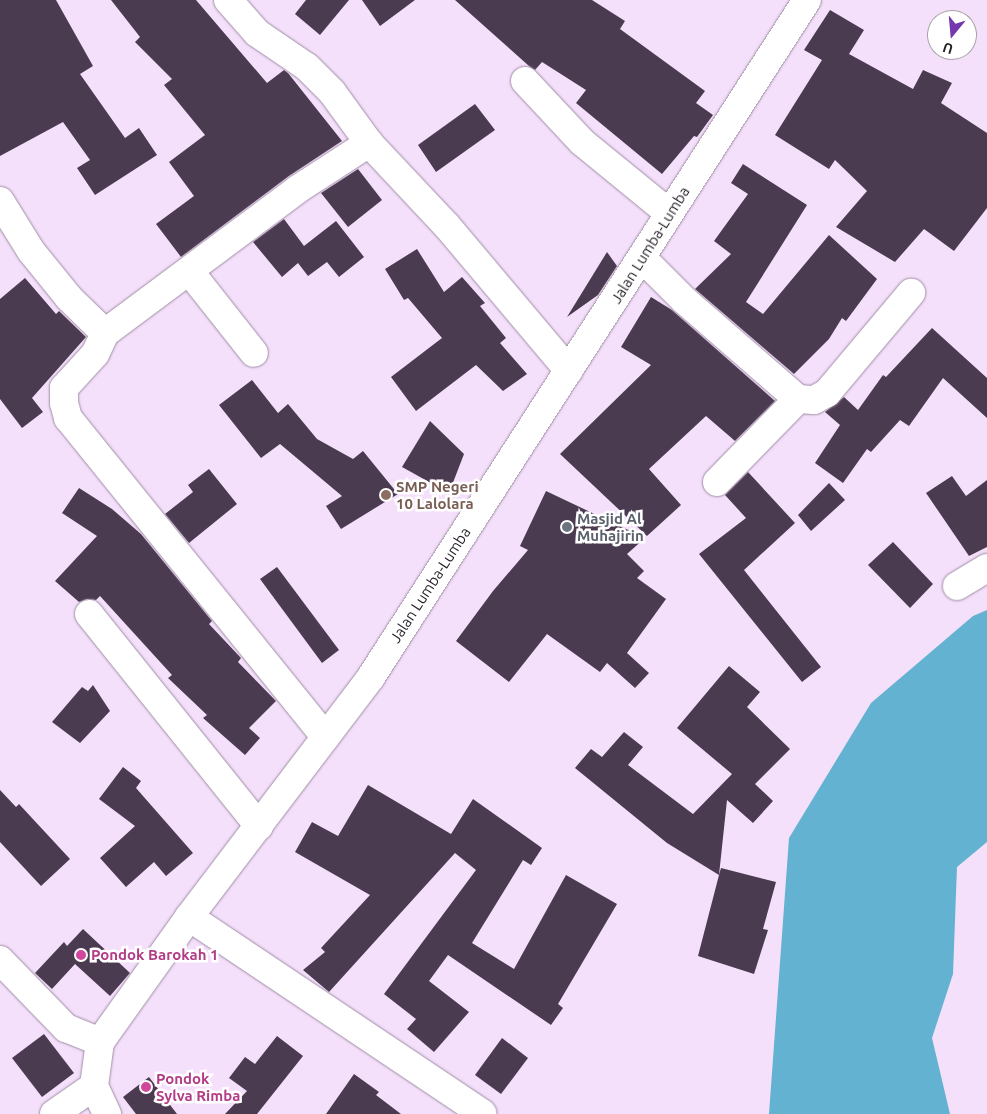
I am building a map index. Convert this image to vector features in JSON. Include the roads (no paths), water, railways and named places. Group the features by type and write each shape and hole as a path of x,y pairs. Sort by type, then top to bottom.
{"street":[{"path":"228,0 257,33 307,67 332,92 369,143 447,226 569,370"},
{"name":"Jalan Lumba-Lumba","path":"100,1042 189,917 371,677 807,0"},
{"path":"525,81 582,142 669,213"},
{"path":"325,737 68,418 64,403 64,388 95,354 105,333 190,272 298,189 369,143"},
{"path":"0,201 42,265 69,298 105,333"},
{"path":"642,258 684,300 798,399 814,400 827,393 911,294"},
{"path":"190,272 254,353"},
{"path":"717,482 798,399"},
{"path":"957,586 987,568"},
{"path":"89,614 259,826"},
{"path":"189,917 482,1113"},
{"path":"0,960 66,1028 100,1042 94,1086 107,1114"},
{"path":"54,1114 94,1086"}],"water":[{"path":"987,610 987,842 957,867 953,974 932,1038 950,1114 769,1114 789,838 871,703 973,616"}],"place":[{"name":"SMP Negeri 10 Lalolara","path":"386,495"},
{"name":"Masjid Al Muhajirin","path":"567,527"},
{"name":"Pondok Barokah 1","path":"81,955"},
{"name":"Pondok Sylva Rimba","path":"146,1087"}]}
